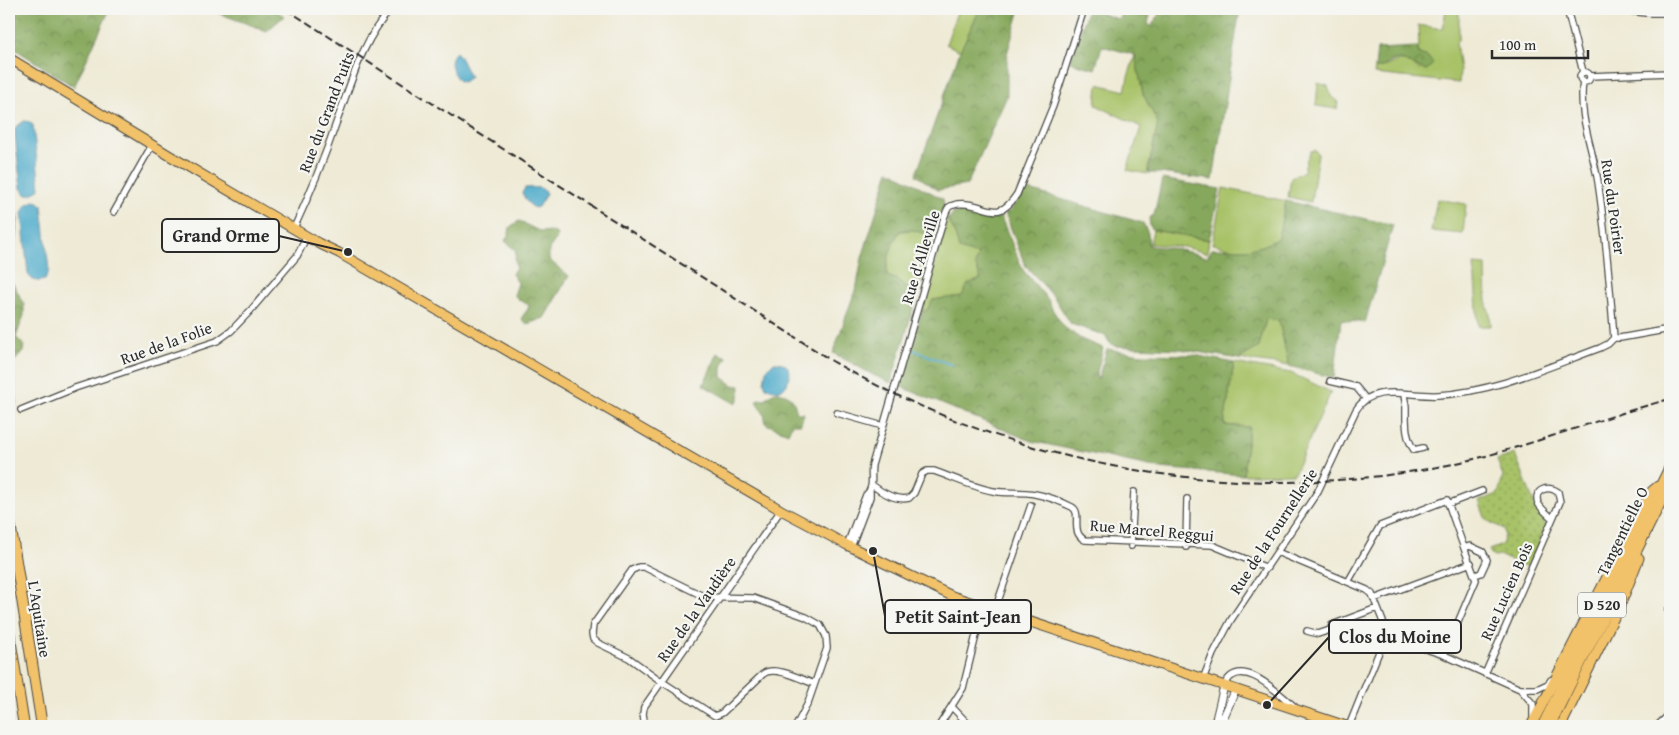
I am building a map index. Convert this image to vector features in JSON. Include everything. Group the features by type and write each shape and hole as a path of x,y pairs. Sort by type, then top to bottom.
{"highway":[{"name":"L'Aquitaine","path":"9,517 42,726"},
{"name":"L'Aquitaine","path":"9,632 24,726"}],"main road":[{"path":"9,58 152,145 485,337 638,428 781,510 849,546 952,596 1348,726"},
{"name":"D 520","path":"1666,483 1670,466"},
{"path":"1535,726 1611,568 1652,491 1666,483"},
{"name":"Tangentielle O","path":"1646,533 1666,483"},
{"name":"Tangentielle O","path":"1535,726 1666,483"},
{"path":"1561,726 1622,601 1642,552 1646,533"},
{"name":"D 520","path":"1550,726 1646,533"}],"street":[{"name":"Rue du Grand Puits","path":"294,228 318,175 361,57 369,39 391,9"},
{"name":"Rue d'Alleville","path":"849,546 870,497 872,465 944,218 949,207 954,205 968,203 993,211 1003,210 1010,205 1053,106 1084,9"},
{"path":"1568,9 1583,72 1580,76 1582,81 1587,81 1590,76"},
{"path":"1615,9 1646,13 1670,13"},
{"path":"1583,72 1588,73 1590,76 1670,73"},
{"name":"Rue du Poirier","path":"1582,81 1581,100 1598,181 1607,251 1614,338"},
{"path":"114,212 152,145"},
{"name":"Rue de la Folie","path":"21,410 76,388 217,341 231,331 251,310 297,256 308,236"},
{"path":"1330,381 1356,386 1366,399 1382,393 1438,395 1457,393 1505,382 1600,348 1614,338 1670,329"},
{"path":"1404,394 1406,407 1404,417 1409,443 1414,450 1423,448"},
{"name":"Rue de la Fournellerie","path":"1203,679 1213,654 1231,620 1318,491 1356,410 1366,399"},
{"path":"837,412 883,426"},
{"name":"Rue Marcel Reggui","path":"871,488 898,498 909,498 914,493 922,474 927,471 934,471 991,490 1036,494 1075,509 1077,528 1081,537 1090,541 1186,546 1212,545 1266,568"},
{"name":"Rue Lucien Bois","path":"1485,674 1560,502 1560,496 1554,489 1542,489 1538,494 1539,505 1552,518"},
{"path":"1448,504 1482,491"},
{"path":"1131,544 1134,492"},
{"path":"1186,546 1187,499"},
{"path":"1348,582 1380,526 1447,500 1476,580 1444,655"},
{"path":"995,610 1031,505"},
{"name":"Rue de la Vaudière","path":"645,726 642,714 644,707 781,510"},
{"path":"1464,548 1470,546 1483,552 1487,560 1481,573 1475,575"},
{"path":"1277,552 1367,590 1372,594 1389,637"},
{"path":"1374,599 1471,563"},
{"path":"796,726 804,712 827,648 826,636 820,625 806,617 753,598 711,598 698,594 650,570 638,567 632,570 593,625 593,639 598,643 629,658 715,716 722,713 769,670 814,684"},
{"path":"939,726 963,688 983,607"},
{"path":"1307,631 1318,634 1330,630 1332,625 1378,608"},
{"path":"1389,637 1444,655 1520,689 1534,690 1548,684 1572,641 1579,634"},
{"path":"1348,726 1383,642 1389,637"},
{"path":"1217,726 1216,719 1227,680 1235,675 1244,673 1250,674 1266,683 1297,709"},
{"path":"1217,726 1222,721 1236,689"},
{"path":"1520,689 1532,704 1535,726"},
{"path":"952,707 970,726"},
{"path":"1657,726 1670,714"}],"green space":[{"path":"9,9 110,9 74,87 9,45"},
{"path":"207,9 273,9 284,16 267,31"},
{"path":"958,9 980,9 960,51 946,44"},
{"path":"980,9 1020,9 1007,54 1007,96 967,185 938,190 916,175 960,51"},
{"path":"1088,9 1118,19 1124,9 1137,9 1136,15 1145,15 1148,13 1145,9 1152,9 1148,23 1151,27 1162,9 1240,9 1213,180 1148,173 1158,123 1143,94 1135,55 1102,46 1095,69 1070,62"},
{"path":"1446,9 1459,9 1459,39 1456,42 1460,71 1459,83 1374,74 1375,68 1381,68 1401,61 1412,64 1419,70 1428,57 1419,54 1417,47 1419,47 1418,25 1443,29"},
{"path":"1417,47 1419,54 1428,57 1433,64 1427,70 1405,61 1397,60 1375,68 1377,49"},
{"path":"1135,55 1143,94 1158,123 1147,174 1127,170 1141,127 1096,105 1098,84 1125,91"},
{"path":"1318,83 1328,86 1331,96 1338,101 1337,109 1316,106"},
{"path":"1315,150 1318,154 1311,202 1288,197 1291,178 1304,171 1311,151"},
{"path":"889,170 943,199 944,206 935,229 926,234 913,230 900,231 890,253 887,276 898,280 915,295 916,299 891,383 833,353 857,285 862,258"},
{"path":"1162,179 1220,189 1209,240 1153,230 1150,226 1149,218 1154,215"},
{"path":"1223,188 1286,201 1278,238 1266,245 1248,249 1228,248 1212,244"},
{"path":"1026,189 1143,223 1148,233 1149,246 1178,249 1207,257 1212,249 1254,248 1278,238 1286,201 1393,225 1365,323 1341,320 1334,378 1289,366 1279,321 1266,319 1259,347 1239,359 1180,349 1114,346 1106,336 1071,324 1053,296 1025,265 1005,213 1009,212"},
{"path":"9,198 14,205 18,220 10,278 24,304 24,315 16,337 24,345 23,352 12,364 17,403 9,404"},
{"path":"1437,199 1466,204 1463,234 1431,231"},
{"path":"962,211 989,217 1000,215 1023,270 1049,301 1064,327 1081,339 1103,348 1096,376 1098,379 1107,349 1142,354 1194,355 1234,363 1224,425 1249,427 1243,475 1159,468 1031,441 899,386 922,312 927,310 932,300 962,296 968,284 981,279 975,264 978,255 959,249 954,230 947,219"},
{"path":"947,219 954,230 959,249 978,255 975,264 981,279 965,291 963,296 933,300 927,310 922,312"},
{"path":"519,221 541,232 550,231 557,234 549,249 549,260 569,276 544,318 528,324 523,322 522,317 529,305 514,295 518,283 512,274 516,267 516,251 505,241 510,227"},
{"path":"935,229 916,299 909,288 887,276 890,252 900,231 913,230 926,234"},
{"path":"1153,230 1209,240 1207,253 1184,247 1150,244"},
{"path":"1474,264 1486,265 1487,306 1491,326 1478,326"},
{"path":"1266,319 1279,321 1289,366 1239,359 1259,347"},
{"path":"718,353 727,357 722,367 722,377 733,385 740,386 739,398 736,404 703,385"},
{"path":"1234,363 1291,373 1331,392 1294,474 1243,475 1249,427 1224,425"},
{"path":"776,392 789,396 797,413 804,413 801,424 792,424 788,433 766,424 764,413 756,401 759,399 764,400"},
{"path":"1515,454 1535,505 1541,513 1546,526 1529,566 1520,565 1499,555 1493,557 1489,550 1502,545 1505,535 1504,529 1486,520 1479,501 1498,494 1503,476 1497,460"}],"water":[{"path":"456,52 470,77 463,82 456,78 451,63"},
{"path":"24,121 30,122 33,125 40,188 30,194 25,194 21,188 15,136 15,128"},
{"path":"525,188 537,188 545,191 546,194 538,207 534,208 527,202 522,193"},
{"path":"34,201 42,205 49,271 45,280 40,281 33,280 28,274 22,213 26,205"},
{"path":"774,362 784,364 790,372 787,385 779,391 766,387 764,382 766,370"}],"waterway":[{"path":"911,349 952,365"}],"railway":[{"path":"286,9 832,361 903,398 977,428 1053,452 1130,469 1209,479 1289,482 1369,477 1448,465 1504,451 1670,399"}],"place":[{"name":"Grand Orme","path":"348,252"},
{"name":"Petit Saint-Jean","path":"873,551"},
{"name":"Clos du Moine","path":"1267,705"}]}
